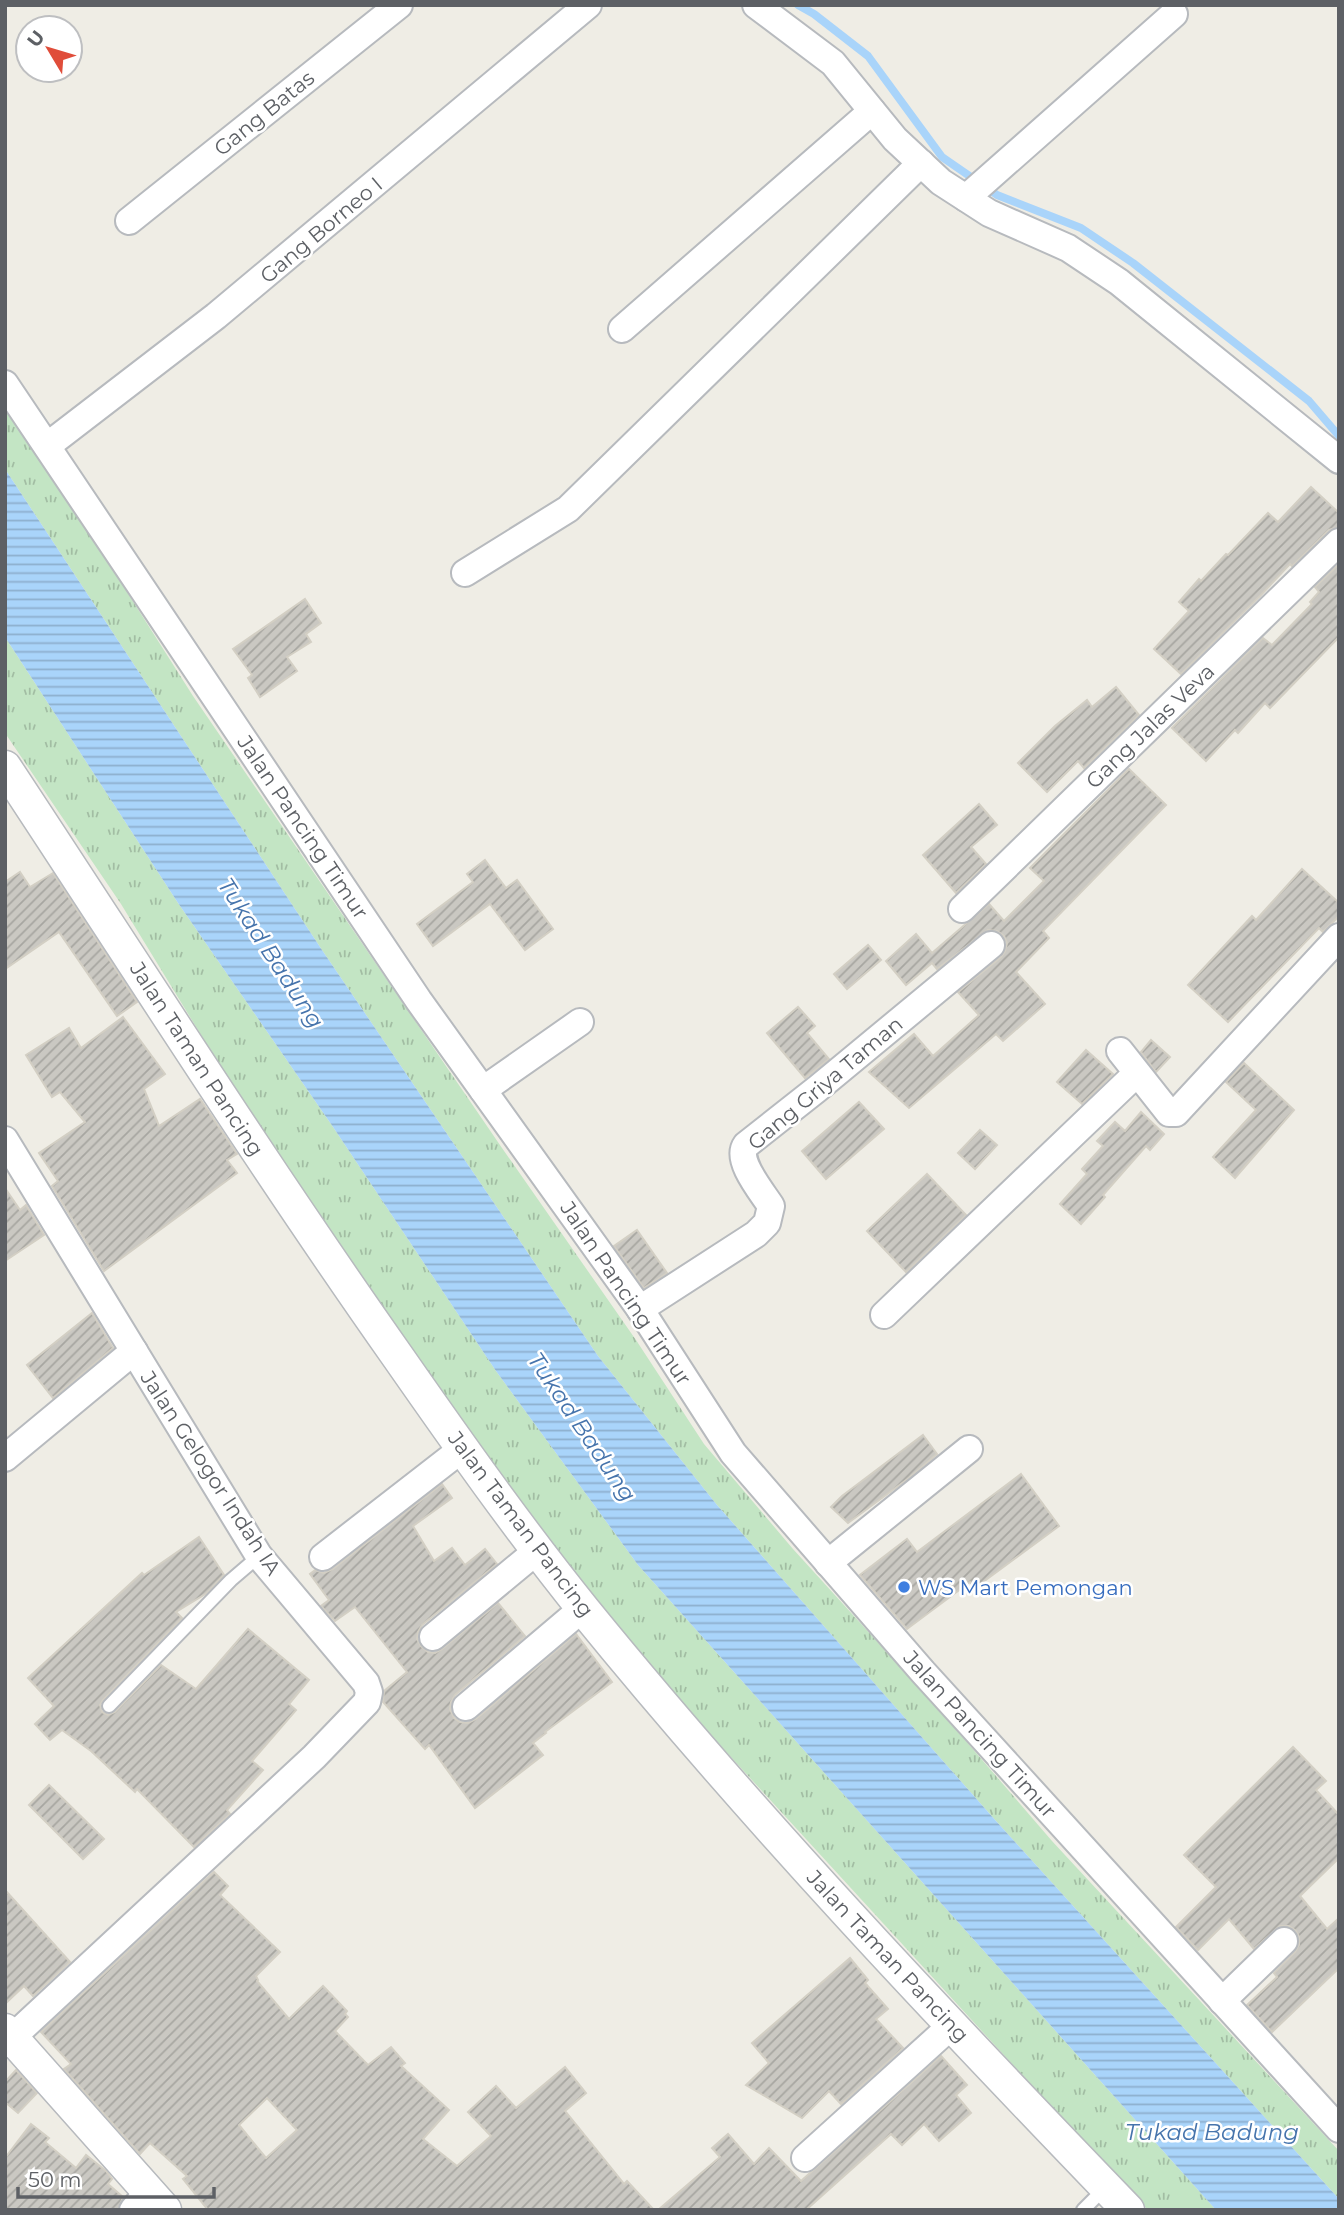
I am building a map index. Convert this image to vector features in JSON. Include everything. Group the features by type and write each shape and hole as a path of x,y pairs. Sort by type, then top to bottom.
{"street":[{"name":"Gang Batas","path":"129,221 399,5"},
{"name":"Gang Borneo I","path":"47,446 216,316 588,5"},
{"path":"756,5 834,63 895,139 941,182 974,191 1018,227 1068,248 1119,282 1339,460"},
{"path":"974,191 1174,15"},
{"path":"622,329 872,111"},
{"path":"465,573 568,509 921,163"},
{"name":"Jalan Pancing Timur","path":"5,384 419,1001 640,1309 733,1453 923,1672 1339,2130"},
{"name":"Gang Jalas Veva","path":"962,909 1339,542"},
{"name":"Jalan Taman Pancing","path":"5,767 311,1233 462,1449 583,1608 767,1824 952,2025 1128,2210"},
{"path":"1120,1051 1169,1113 1177,1113 1339,937"},
{"name":"Gang Griya Taman","path":"640,1309 756,1234 767,1223 771,1206 744,1162 742,1153 746,1145 990,944"},
{"path":"483,1090 580,1022"},
{"path":"884,1315 1136,1074"},
{"name":"Jalan Gelogor Indah IA","path":"5,1140 259,1556 366,1683 369,1692 367,1702 304,1766 7,2037"},
{"path":"5,1458 134,1351"},
{"path":"323,1557 462,1449"},
{"path":"828,1563 969,1449"},
{"path":"433,1637 538,1550"},
{"path":"466,1707 583,1608"},
{"path":"1222,2001 1284,1941"},
{"path":"805,2158 952,2025"},
{"path":"7,2037 149,2204"}],"lane":[{"path":"109,1706 231,1580 259,1556"},
{"path":"1083,2210 1106,2187"}],"green space":[{"path":"5,405 56,480 193,696 636,1340 704,1444 793,1549 934,1704 1052,1841 1339,2151 1339,2199 996,1821 717,1505 598,1356 322,950 5,469"},
{"path":"5,637 178,903 331,1124 496,1371 638,1565 1216,2210 1148,2210 707,1731 547,1544 259,1130 121,904 5,733"}],"water":[{"name":"Tukad Badung","path":"5,469 322,950 598,1356 717,1505 996,1821 1339,2199 1339,2210 1216,2210 638,1565 496,1371 331,1124 178,903 5,637"}],"building":[{"path":"1311,487 1339,513 1339,527 1329,530 1292,566 1290,564 1181,674 1154,649 1189,611 1179,602 1199,579 1201,581 1268,513 1278,522"},
{"path":"1339,564 1339,637 1270,708 1265,703 1238,733 1235,730 1206,761 1172,728 1263,638 1272,645 1312,604 1310,602 1319,592 1315,587"},
{"path":"305,599 321,623 306,634 311,642 287,657 297,671 260,697 248,678 252,675 233,649"},
{"path":"1116,687 1139,715 1084,768 1078,761 1047,792 1018,763 1055,726 1087,700 1092,707"},
{"path":"1129,769 1166,805 1043,931 1049,938 1016,972 1045,1004 1003,1041 996,1034 909,1108 869,1072 914,1034 933,1056 979,1015 958,992 1001,957 1007,943 1004,936 997,931 988,930 937,969 932,963 906,985 886,961 916,934 932,953 989,904 1004,921 1044,881 1030,868"},
{"path":"979,804 997,825 971,847 986,864 956,893 923,855"},
{"path":"485,860 506,888 517,880 553,929 525,950 490,904 433,946 417,924 473,882 467,874"},
{"path":"1302,869 1339,903 1339,916 1323,932 1319,928 1228,1022 1188,985 1252,916 1256,920"},
{"path":"20,872 30,887 53,873 137,1002 117,1016 59,932 5,969 5,882"},
{"path":"868,945 881,960 847,989 834,974"},
{"path":"798,1007 815,1026 807,1033 829,1059 805,1078 767,1033"},
{"path":"123,1017 165,1074 144,1089 159,1126 200,1099 237,1154 227,1160 237,1173 104,1271 52,1186 58,1181 39,1153 85,1122 60,1092 52,1097 26,1055 69,1028 81,1048"},
{"path":"1151,1040 1170,1057 1156,1072 1141,1052"},
{"path":"1086,1050 1113,1074 1082,1104 1057,1082"},
{"path":"1244,1063 1294,1110 1235,1178 1213,1157 1256,1110 1226,1082"},
{"path":"859,1102 884,1129 826,1179 802,1151"},
{"path":"1141,1112 1164,1134 1150,1150 1146,1146 1081,1224 1060,1204 1087,1174 1082,1169 1103,1146 1097,1141 1115,1122 1125,1131"},
{"path":"980,1130 997,1145 975,1169 958,1153"},
{"path":"927,1174 966,1215 906,1272 867,1231"},
{"path":"5,1188 20,1210 26,1205 44,1235 5,1261"},
{"path":"637,1230 667,1273 644,1288 614,1246"},
{"path":"92,1313 113,1348 53,1398 27,1365"},
{"path":"923,1435 937,1454 909,1478 848,1523 831,1507 842,1496"},
{"path":"1021,1474 1059,1526 975,1588 970,1582 907,1629 860,1575 907,1539 917,1552"},
{"path":"442,1484 452,1498 413,1526 434,1561 452,1548 465,1565 485,1549 497,1564 422,1625 417,1639 428,1652 435,1653 498,1603 525,1636 455,1695 450,1709 454,1718 468,1723 476,1719 576,1634 612,1682 533,1743 543,1755 475,1808 429,1745 425,1749 383,1702 384,1691 407,1672 355,1607 335,1621 321,1606 329,1600 310,1574 315,1570 324,1573 333,1569"},
{"path":"199,1537 224,1575 207,1593 176,1612 182,1618 103,1700 100,1705 102,1712 108,1715 115,1712 161,1665 196,1689 248,1629 309,1680 289,1704 296,1710 252,1761 263,1770 227,1810 230,1814 194,1847 137,1789 135,1792 91,1751 62,1730 50,1740 35,1724 54,1706 28,1678 142,1573 144,1575"},
{"path":"1293,1747 1326,1781 1316,1790 1339,1815 1339,1858 1300,1896 1327,1929 1339,1918 1339,1968 1272,2032 1247,2005 1277,1977 1274,1973 1295,1952 1299,1945 1296,1931 1289,1926 1280,1926 1254,1949 1229,1919 1198,1950 1176,1927 1216,1887 1184,1855"},
{"path":"49,1785 104,1839 83,1859 29,1805"},
{"path":"214,1872 228,1886 220,1895 280,1952 256,1976 257,1981 289,2019 323,1986 347,2011 345,2014 348,2017 335,2031 368,2065 391,2047 405,2063 401,2066 449,2110 423,2139 457,2166 491,2136 468,2112 496,2086 516,2108 565,2067 586,2093 565,2111 624,2184 627,2181 654,2210 208,2210 183,2179 187,2176 150,2143 140,2154 64,2069 71,2064 41,2032","holes":["267,2098 297,2130 266,2158 239,2125"]},
{"path":"5,1890 70,1962 33,1996 24,1986 5,2004"},
{"path":"850,1958 868,1980 865,1983 888,2009 876,2019 903,2048 841,2104 829,2091 802,2118 746,2085 769,2063 752,2043"},
{"path":"941,2056 967,2085 956,2095 971,2113 939,2141 924,2124 902,2145 891,2134 806,2210 658,2210 720,2157 712,2148 728,2134 754,2164 769,2148 801,2181"},
{"path":"16,2070 37,2093 18,2113 5,2102 5,2082"},
{"path":"31,2124 49,2138 45,2142 76,2168 86,2155 106,2171 112,2179 108,2184 123,2197 118,2210 5,2210 5,2158"}],"waterway":[{"path":"798,5 814,14 868,56 942,157 997,195 1081,228 1133,263 1309,401 1339,436"}],"place":[{"name":"WS Mart Pemongan","path":"904,1587"}]}
